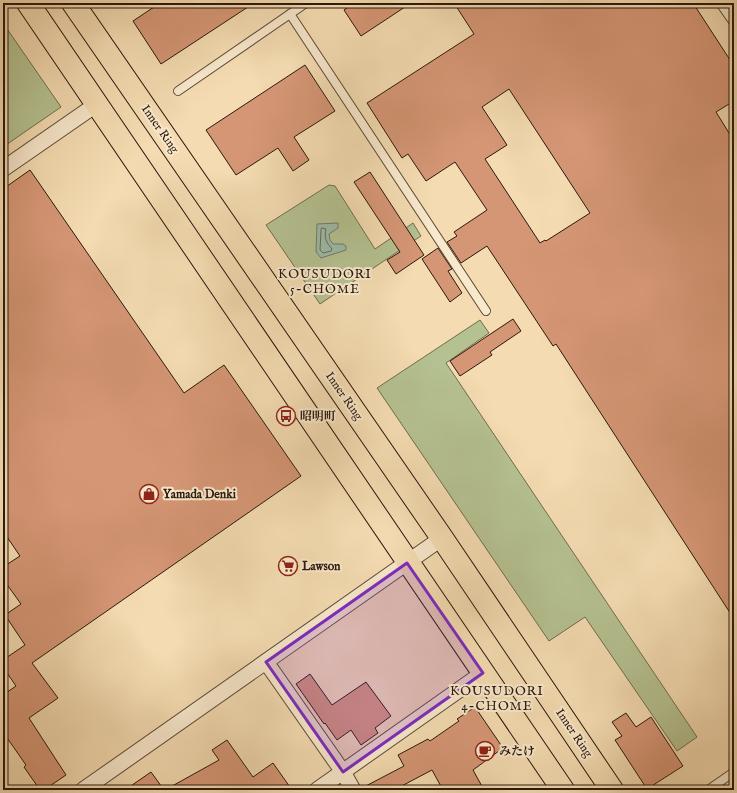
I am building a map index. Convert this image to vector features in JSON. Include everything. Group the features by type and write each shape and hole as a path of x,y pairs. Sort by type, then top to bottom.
{"main road":[{"path":"28,3 563,790"},
{"name":"Inner Ring","path":"73,3 442,538 612,790"}],"street":[{"path":"3,169 97,104"},
{"path":"83,790 442,538"},
{"path":"266,662 343,772 353,790"},
{"path":"317,790 483,673"}],"lane":[{"path":"178,91 306,3"},
{"path":"720,3 734,23"},
{"path":"290,14 486,311"},
{"path":"708,790 734,772"}],"highlighted area":[{"path":"407,563 483,673 343,772 266,662"}],"shaded area":[{"path":"3,23 61,107 3,147"},
{"path":"329,185 335,186 375,249 413,223 421,236 320,304 266,225"},
{"path":"480,320 489,333 446,363 697,737 677,751 585,617 549,641 377,388"}],"water":[{"path":"338,223 338,228 329,234 330,240 333,244 343,244 346,246 346,250 321,258 316,252 317,224"}],"building":[{"path":"160,3 254,3 161,64 133,21"},
{"path":"354,3 411,3 361,36 344,10"},
{"path":"454,3 693,3 734,66 734,101 716,112 734,141 734,619 556,344 553,346 487,246 461,263 447,242 457,236 454,232 487,210 455,162 426,181 408,154 402,158 367,103 474,34","holes":["509,89 590,213 546,241 545,240 540,243 485,159 507,145 482,107"]},
{"path":"305,65 335,111 294,137 309,160 293,171 278,148 236,175 206,130"},
{"path":"30,170 184,393 224,365 301,476 32,663 58,698 29,718 66,775 44,790 40,790 24,767 26,765 3,732 3,695 16,686 3,667 3,660 25,645 5,615 21,604 3,579 3,567 20,556 3,531 3,189"},
{"path":"370,172 424,255 396,274 387,260 400,252 354,182"},
{"path":"438,248 452,269 448,271 462,293 450,302 422,259"},
{"path":"513,319 521,331 490,352 492,355 460,376 450,361"},
{"path":"310,674 332,705 366,682 391,716 375,728 378,733 361,745 351,730 337,740 296,684"},
{"path":"475,707 503,748 473,770 484,790 443,790 432,770 394,790 362,790 362,788 404,766 398,755 428,739 430,741 459,721 457,719"},
{"path":"626,713 636,727 651,717 683,766 647,789 615,740 622,736 612,722"},
{"path":"227,740 253,777 273,763 292,790 165,790 219,760 212,750"},
{"path":"151,772 164,790 125,790"}],"place":[{"name":"昭明町","path":"286,416"},
{"name":"Yamada Denki","path":"149,494"},
{"name":"Lawson","path":"288,566"},
{"name":"みたけ","path":"485,751"}],"district":[{"name":"KOUSUDORI 5-CHOME","path":"325,282"},
{"name":"KOUSUDORI 4-CHOME","path":"497,698"}]}
